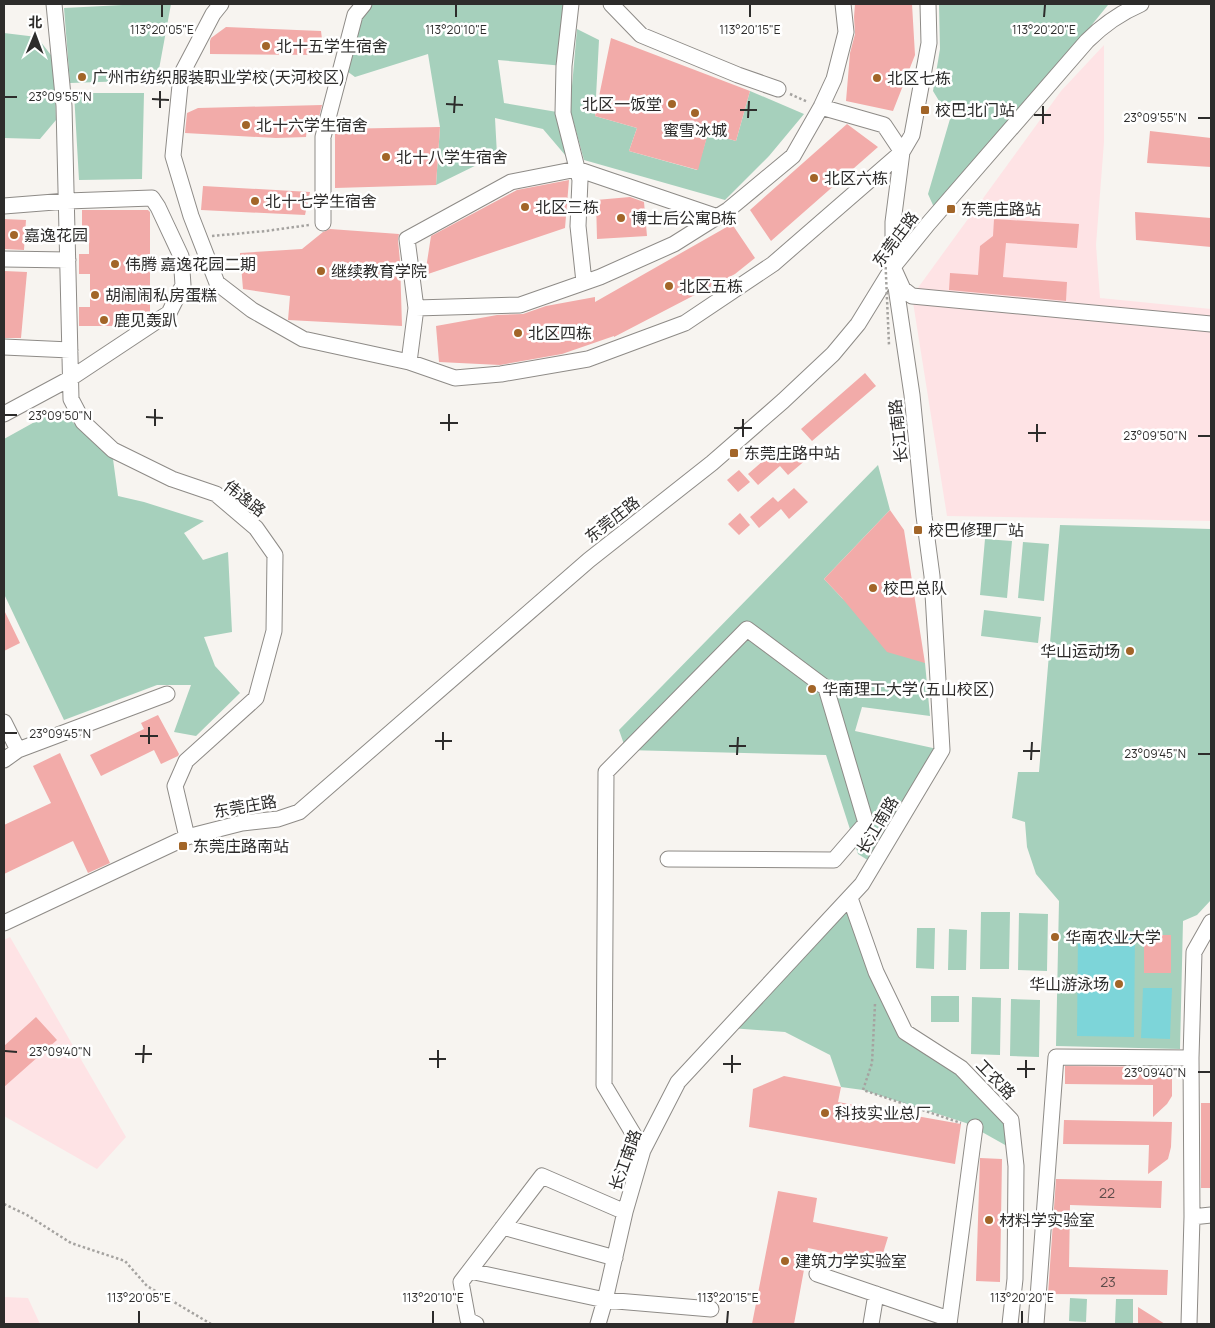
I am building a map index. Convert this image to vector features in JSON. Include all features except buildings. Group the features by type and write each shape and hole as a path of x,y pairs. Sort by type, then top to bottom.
{"street":[{"name":"伟逸路","path":"54,4 64,106 71,399 83,422 113,450 172,479 216,494 256,528 275,555 274,631 256,698 186,761 175,786 187,837"},
{"path":"221,4 212,14 181,76 173,156 198,237 217,284 252,310 303,339 409,362 455,378 501,374 588,359 685,323 773,264 902,152 912,134 929,43 928,4"},
{"path":"323,224 323,137 355,15 364,4"},
{"path":"571,4 564,66 563,113 580,180 578,226 584,282"},
{"path":"611,4 641,35 738,75 778,89"},
{"path":"416,308 520,304 584,282 674,244 718,217 793,156 822,107 834,79 846,32 843,4"},
{"name":"东莞庄路","path":"4,923 187,837 228,826 278,819 300,812 589,560 712,463 833,354 858,324 893,267 1087,41 1102,26 1122,12 1140,4"},
{"path":"822,107 884,125 902,152"},
{"name":"长江南路","path":"598,1324 625,1212 643,1150 678,1082 862,884 942,750 932,576 912,395 893,267 893,222 902,152"},
{"path":"409,362 416,308 407,239 511,182 577,169 718,217"},
{"path":"4,206 66,197 152,198 181,256 183,285 169,313 71,378 4,414"},
{"path":"4,259 68,260"},
{"path":"893,267 904,289 912,296 1211,324"},
{"path":"4,347 70,350"},
{"path":"643,1150 604,1085 606,772 747,629 826,688 866,823 834,860 668,859"},
{"path":"4,760 18,750 167,694"},
{"path":"4,722 18,750"},
{"name":"工农路","path":"850,898 876,972 905,1032 961,1068 1011,1120 1016,1166 1014,1287 1010,1324"},
{"path":"1189,1324 1192,1217 1191,1058 1194,952 1211,922"},
{"path":"1036,1324 1056,1057 1191,1058"},
{"path":"817,1274 949,1322 975,1128"},
{"path":"476,1324 468,1320 461,1282 542,1176 625,1212"},
{"path":"1192,1217 1211,1215"},
{"path":"503,1227 615,1258"},
{"path":"470,1271 605,1300 711,1309"},
{"path":"871,1324 876,1294"}],"path":[{"path":"778,89 822,107"},
{"path":"198,237 323,224"},
{"path":"886,252 889,345"},
{"path":"875,999 872,1063 862,1090 975,1128"},
{"path":"4,1204 27,1215 71,1243 125,1261 147,1286 211,1324"}],"shaded area":[{"path":"1104,45 1104,142 1096,245 1100,298 1211,309 1211,521 947,516 912,296 1061,91"},
{"path":"10,937 126,1137 97,1169 4,1116 4,940"},
{"path":"4,1297 28,1298 40,1324 4,1324"}],"green space":[{"path":"171,4 157,80 70,83 64,8"},
{"path":"364,4 571,4 564,66 498,60 504,103 563,113 577,169 543,129 495,118 497,155 436,185 440,127 428,54 355,77 340,66"},
{"path":"939,4 1111,4 1108,5 937,214 928,194 950,119 933,91 940,49"},
{"path":"577,29 599,40 595,116 637,128 629,151 697,170 708,133 736,141 750,91 804,114 769,156 725,200 584,160 570,109"},
{"path":"4,33 37,37 54,59 56,120 40,139 4,138"},
{"path":"74,93 144,93 142,179 79,180"},
{"path":"58,409 113,459 118,496 204,521 184,533 203,560 228,552 232,632 204,637 215,666 240,693 196,736 174,732 191,685 157,685 64,720 4,594 4,439"},
{"path":"878,465 890,510 824,579 842,598 925,663 930,716 862,707 855,731 942,750 874,864 858,854 826,755 626,750 619,730"},
{"name":"华山运动场","path":"1060,525 1211,529 1211,900 1197,915 1183,921 1180,1049 1056,1046 1059,901 1036,874 1027,847 1025,822 1012,818 1018,772 1039,772"},
{"path":"985,539 1012,541 1007,598 980,595"},
{"path":"1023,542 1049,544 1044,601 1018,598"},
{"path":"984,610 1041,617 1038,643 981,636"},
{"path":"850,898 905,1032 961,1068 1011,1120 1014,1150 966,1123 863,1090 841,1087 830,1055 785,1032 730,1028"},
{"path":"981,912 1010,912 1009,969 980,969"},
{"path":"1019,913 1048,914 1047,971 1018,970"},
{"path":"917,928 935,928 934,969 916,968"},
{"path":"949,929 967,930 966,970 948,970"},
{"path":"931,996 959,996 959,1022 931,1022"},
{"path":"972,997 1001,998 1000,1055 971,1054"},
{"path":"1011,999 1040,1000 1039,1057 1010,1056"},
{"path":"1070,1298 1087,1299 1086,1322 1069,1321"},
{"path":"1116,1299 1133,1299 1133,1323 1115,1323"}],"water":[{"path":"1078,932 1135,933 1134,1037 1077,1036"},
{"path":"1143,988 1172,988 1170,1039 1141,1038"}],"place":[{"name":"北十五学生宿舍","path":"266,46"},
{"name":"广州市纺织服装职业学校(天河校区)","path":"82,77"},
{"name":"北区七栋","path":"877,78"},
{"name":"北区一饭堂","path":"672,104"},
{"name":"校巴北门站","path":"925,110"},
{"name":"蜜雪冰城","path":"695,113"},
{"name":"北十六学生宿舍","path":"246,125"},
{"name":"北十八学生宿舍","path":"386,157"},
{"name":"北区六栋","path":"814,178"},
{"name":"北十七学生宿舍","path":"255,201"},
{"name":"北区三栋","path":"525,207"},
{"name":"东莞庄路站","path":"951,209"},
{"name":"博士后公寓B栋","path":"621,218"},
{"name":"嘉逸花园","path":"14,235"},
{"name":"伟腾 嘉逸花园二期","path":"115,264"},
{"name":"继续教育学院","path":"321,271"},
{"name":"北区五栋","path":"669,286"},
{"name":"胡闹闹私房蛋糕","path":"95,295"},
{"name":"鹿见轰趴","path":"104,320"},
{"name":"北区四栋","path":"518,333"},
{"name":"东莞庄路中站","path":"734,453"},
{"name":"校巴修理厂站","path":"918,530"},
{"name":"校巴总队","path":"873,588"},
{"name":"华山运动场","path":"1130,651"},
{"name":"华南理工大学(五山校区)","path":"812,689"},
{"name":"东莞庄路南站","path":"183,846"},
{"name":"华南农业大学","path":"1055,937"},
{"name":"华山游泳场","path":"1119,984"},
{"name":"科技实业总厂","path":"825,1113"},
{"name":"材料学实验室","path":"989,1220"},
{"name":"建筑力学实验室","path":"785,1261"}]}
